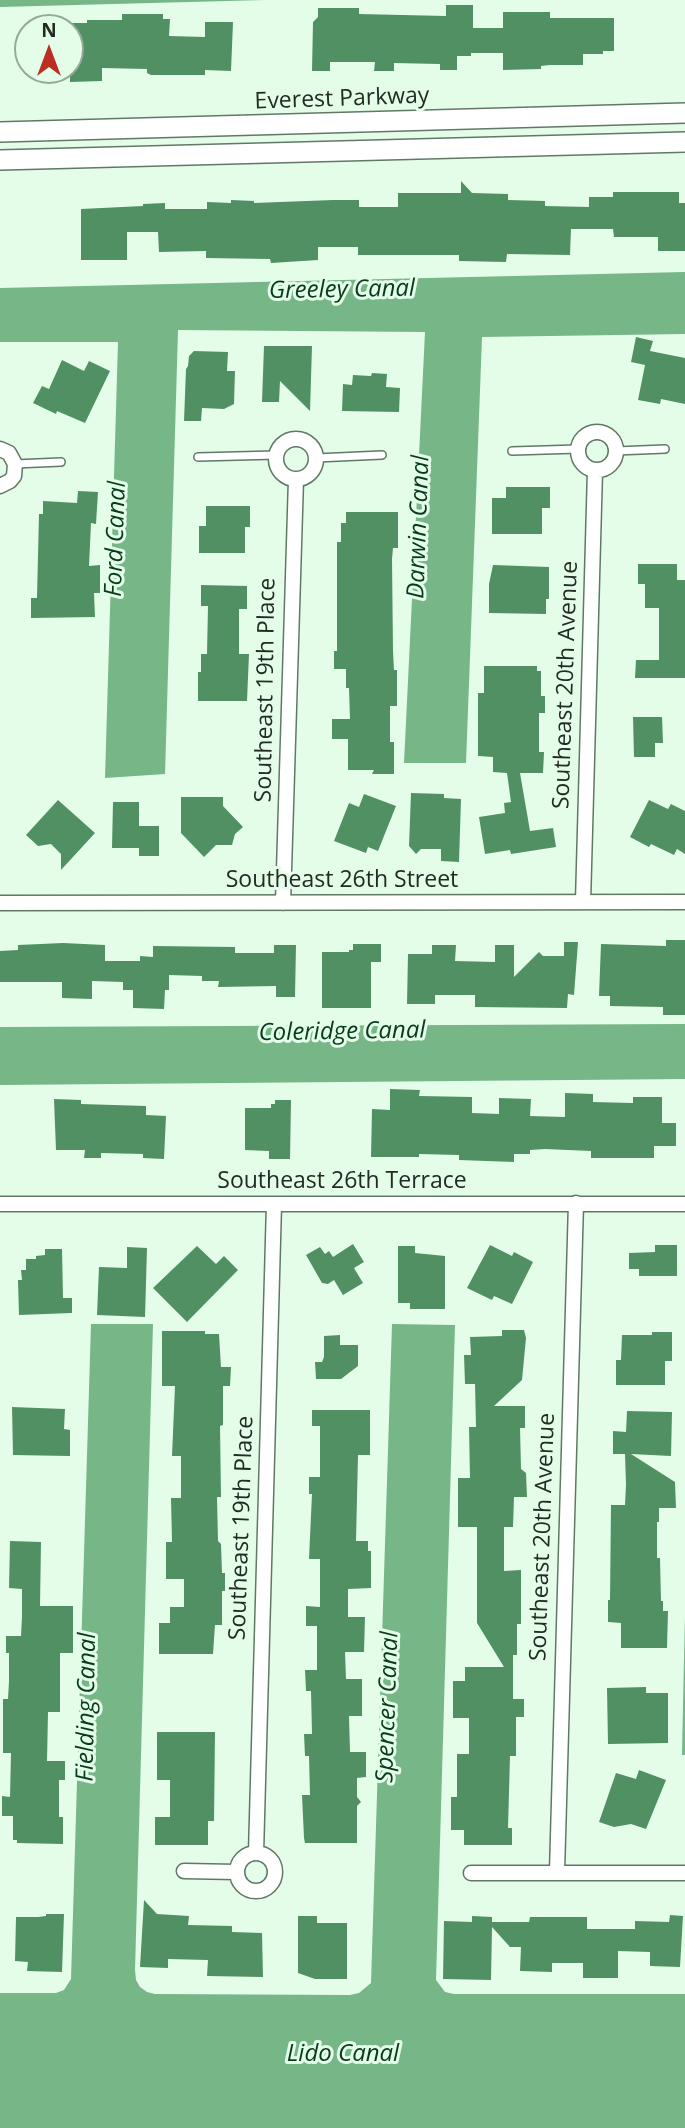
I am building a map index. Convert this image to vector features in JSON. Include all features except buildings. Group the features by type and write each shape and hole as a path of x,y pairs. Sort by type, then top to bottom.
{"street":[{"name":"Everest Parkway","path":"0,132 685,113"},
{"path":"199,128 199,155"},
{"path":"0,160 685,142"},
{"path":"601,432 612,439 616,451 612,463 595,470 580,460 578,449 583,437 589,433 601,432"},
{"path":"294,439 306,442 316,458 308,475 296,479 280,472 276,455 282,444 294,439"},
{"path":"0,449 9,453 15,464 13,476 0,486"},
{"name":"Southeast 20th Avenue","path":"583,902 595,470"},
{"name":"Southeast 19th Place","path":"284,903 296,479"},
{"name":"Southeast 26th Street","path":"0,903 685,902"},
{"name":"Southeast 20th Avenue","path":"557,1872 576,1203"},
{"name":"Southeast 26th Terrace","path":"0,1204 685,1204"},
{"name":"Southeast 19th Place","path":"256,1853 274,1204"},
{"path":"256,1853 272,1862 274,1875 268,1886 250,1890 241,1883 237,1872 245,1857 256,1853"},
{"path":"184,1871 237,1872"},
{"path":"471,1873 685,1873"}],"lane":[{"path":"512,452 578,449"},
{"path":"616,451 665,449"},
{"path":"198,457 276,455"},
{"path":"316,458 382,455"},
{"path":"15,464 61,461"}],"water":[{"path":"0,0 265,0 0,7"},
{"path":"685,272 685,334 482,337 466,763 404,763 425,332 178,330 165,774 105,778 118,342 0,342 0,288"},
{"name":"Coleridge Canal","path":"685,1024 685,1079 0,1085 0,1027"},
{"path":"91,1324 153,1324 135,1970 140,1987 155,1994 350,1995 359,1993 371,1983 392,1324 455,1325 436,1980 445,1992 454,1994 685,1994 685,2128 0,2128 0,1993 56,1993 64,1990 71,1979"},
{"path":"685,1616 685,1755 682,1755 684,1657"}],"water label":[{"name":"Greeley Canal","path":"342,290"},
{"name":"Darwin Canal","path":"419,527"},
{"name":"Ford Canal","path":"116,539"},
{"name":"Fielding Canal","path":"87,1707"},
{"name":"Spencer Canal","path":"388,1707"},
{"name":"Lido Canal","path":"343,2054"}]}
